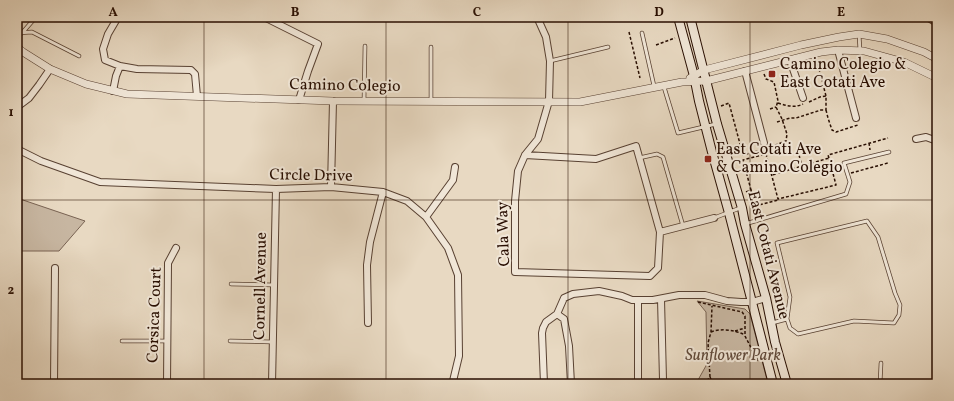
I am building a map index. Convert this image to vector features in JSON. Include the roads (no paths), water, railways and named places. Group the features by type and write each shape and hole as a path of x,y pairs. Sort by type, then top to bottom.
{"main road":[{"name":"East Cotati Avenue","path":"678,17 773,384"},
{"name":"East Cotati Avenue","path":"690,17 717,124 745,208 745,224 766,298 771,324 787,384"}],"street":[{"path":"118,17 108,34 103,49 105,60 120,66 191,70 195,74 197,96"},
{"path":"264,17 318,44 299,100"},
{"name":"Cala Way","path":"537,17 546,36 550,61 549,101 538,139 525,155 518,171 515,272 650,276 658,268 660,232"},
{"path":"927,17 937,23"},
{"path":"695,79 704,70 801,45 859,34 887,39 924,52 937,59"},
{"name":"Camino Colegio","path":"17,47 50,69 86,84 127,94 299,100 580,102 695,79 706,81 821,52 838,50 864,51 904,62 937,78"},
{"path":"838,50 856,118"},
{"path":"790,60 803,98"},
{"path":"113,91 120,66"},
{"path":"17,107 29,98 50,69"},
{"path":"746,71 764,143"},
{"path":"331,187 333,101"},
{"path":"916,139 926,137 937,141"},
{"path":"525,155 596,159 636,146 660,232 714,218"},
{"name":"Circle Drive","path":"17,149 41,161 100,182 276,189 331,187 382,192 407,201 426,217 448,248 458,275 459,356 451,384"},
{"path":"426,217 453,180 456,167"},
{"name":"Cornell Avenue","path":"272,384 276,189"},
{"path":"368,323 367,265 370,242 382,192"},
{"name":"Corsica Court","path":"167,384 168,264 176,248"},
{"path":"54,384 55,268"},
{"path":"544,384 543,328 546,322 557,314 564,298 573,294 599,291 622,296 632,300 653,300 679,295 705,295 734,302 752,302 766,298"},
{"path":"661,299 662,383"},
{"path":"638,300 638,381 641,384"},
{"path":"557,314 564,319 569,346 571,384"}],"lane":[{"path":"22,33 36,17"},
{"path":"17,33 32,32 79,56"},
{"path":"642,32 654,88"},
{"path":"859,34 860,51"},
{"path":"364,101 366,46"},
{"path":"431,47 431,101"},
{"path":"550,61 608,47"},
{"path":"664,86 678,133 717,124"},
{"path":"745,224 846,194 850,182 844,163 889,152"},
{"path":"639,158 657,154 663,157 683,226"},
{"path":"714,218 745,208"},
{"path":"867,221 878,237 900,305 899,315 894,323 854,321 798,334 790,328 787,319 790,297 777,243 867,221"},
{"path":"231,284 274,285"},
{"path":"771,324 787,319"},
{"path":"122,340 167,341"},
{"path":"230,341 273,342"},
{"path":"880,384 881,363"}],"place":[{"name":"Camino Colegio & East Cotati Ave","path":"772,74"},
{"name":"East Cotati Ave & Camino Colegio","path":"708,159"}],"park label":[{"name":"Sunflower Park","path":"733,356"}]}
